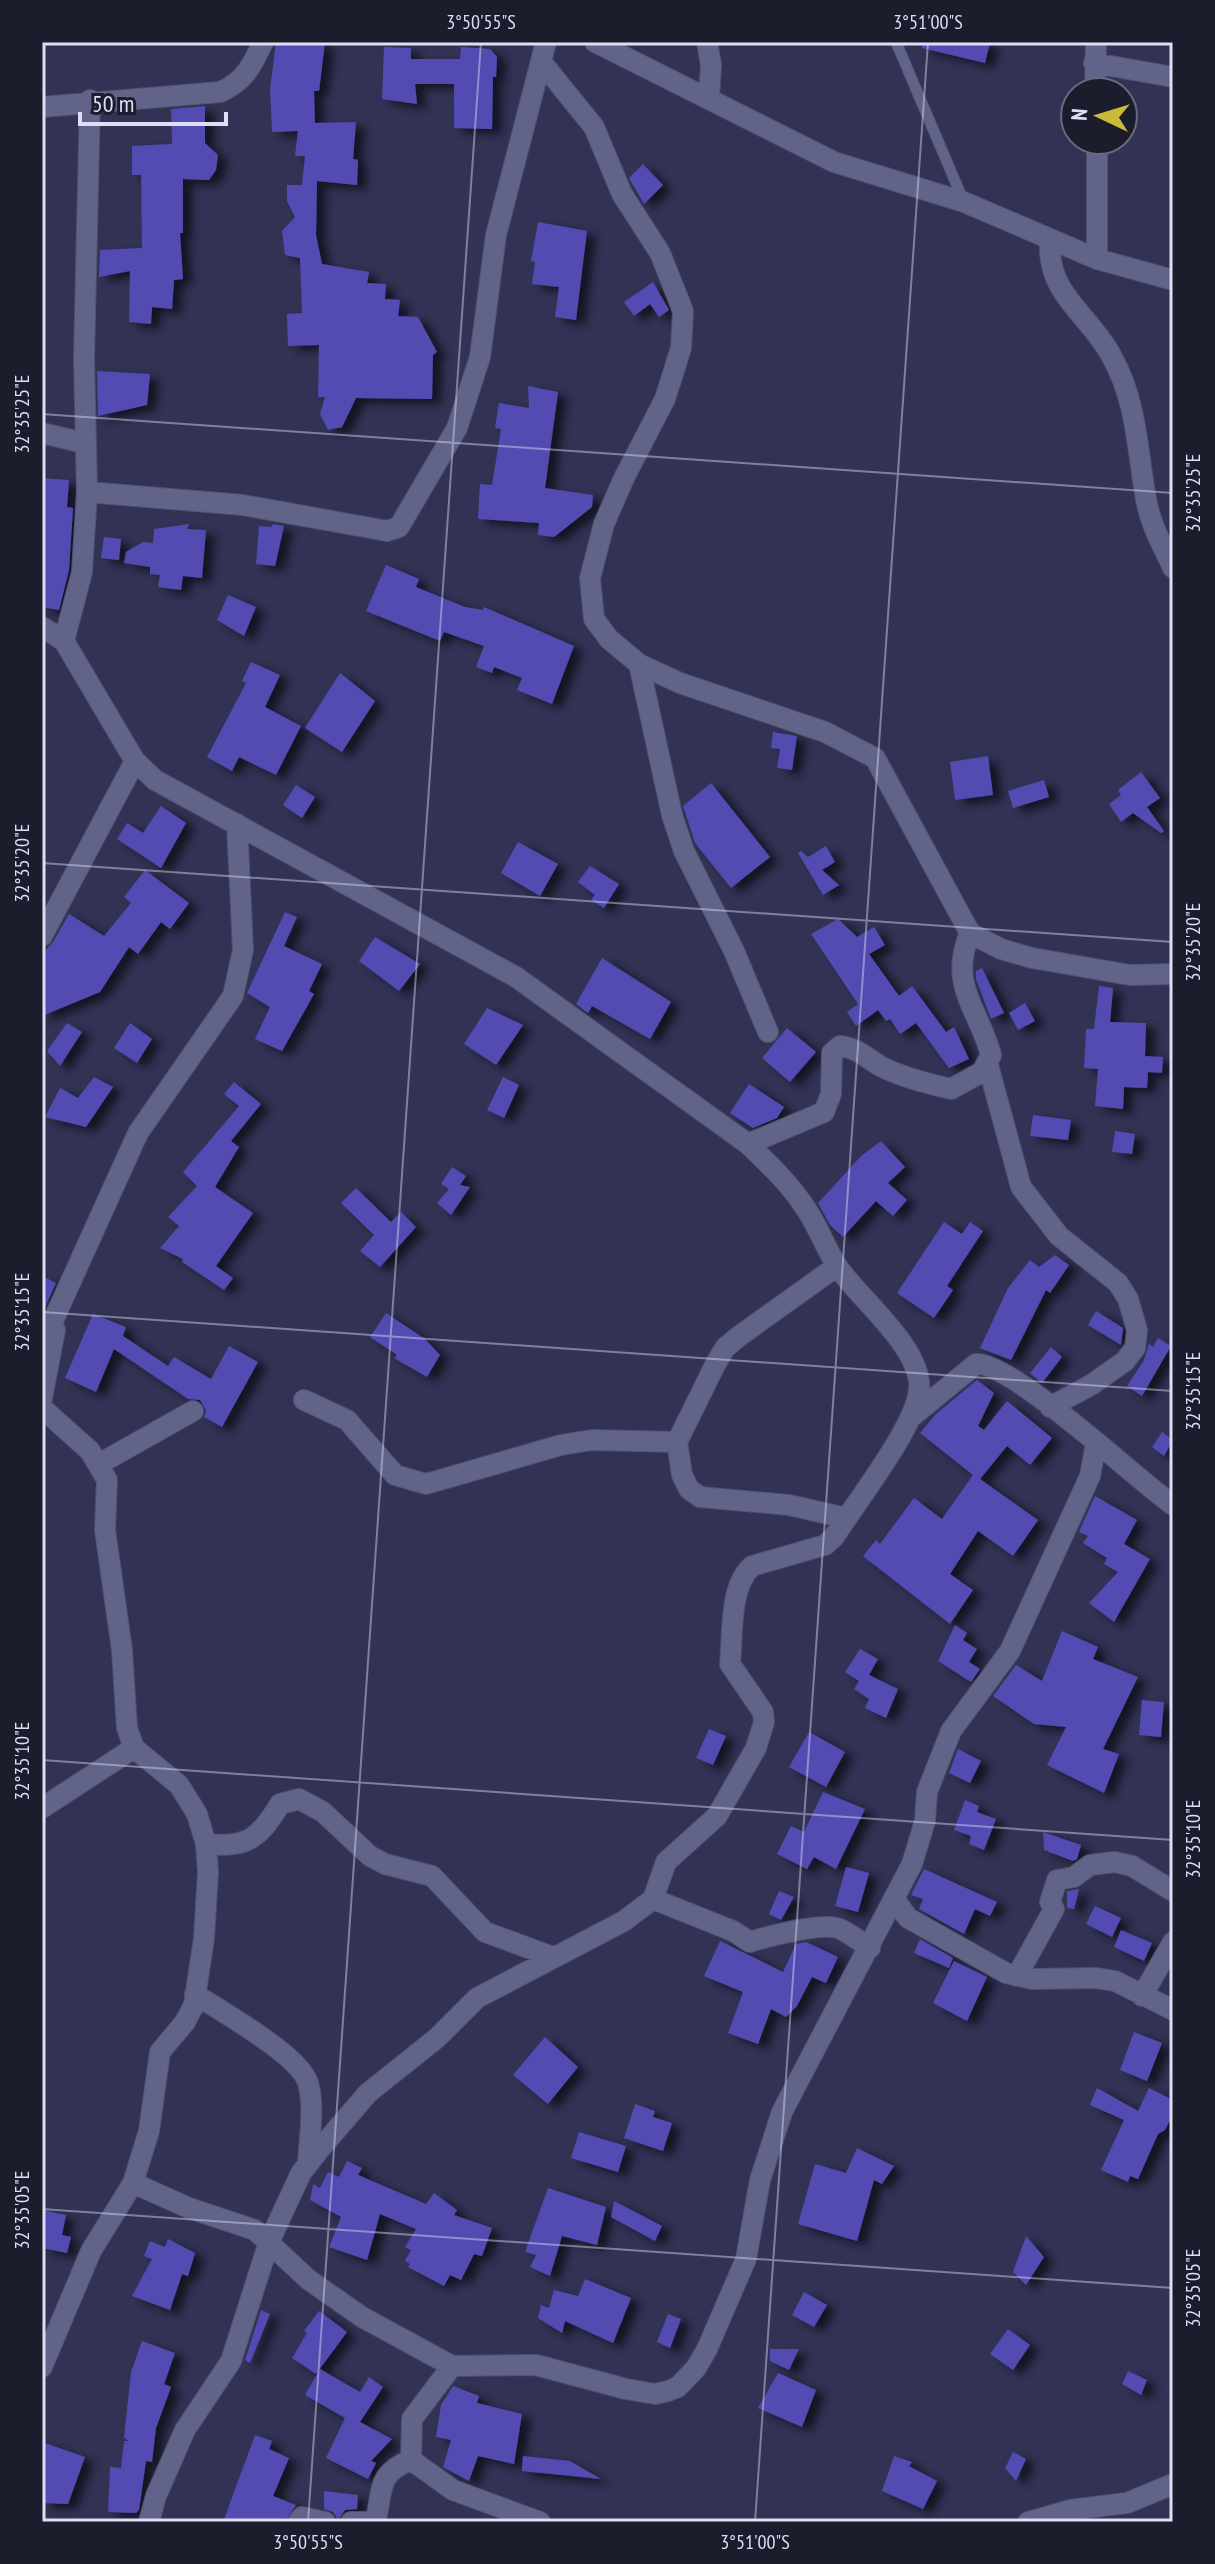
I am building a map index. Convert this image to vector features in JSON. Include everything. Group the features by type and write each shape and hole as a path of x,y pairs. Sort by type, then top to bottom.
{"street":[{"path":"44,105 220,92 237,85 251,68 263,42"},
{"path":"87,492 243,505 387,531 399,527 457,428 480,357 496,235 508,179 543,64 546,42"},
{"path":"595,42 834,162 964,202 1097,259 1173,280"},
{"path":"707,42 709,98"},
{"path":"1095,76 1095,52 1173,77"},
{"path":"543,64 594,127 622,194 660,253 683,311 681,348 665,399 610,509 590,578 594,619 609,639 639,664 680,683 825,732 875,758 970,933 1001,949 1032,958 1130,975 1173,974"},
{"path":"64,641 82,572 87,492 84,443 90,100"},
{"path":"1097,156 1097,259"},
{"path":"1050,241 1054,278 1111,355 1130,394 1151,521 1173,568"},
{"path":"42,433 84,443"},
{"path":"42,627 64,641 135,761 155,780 516,977 748,1144 781,1175 808,1211 837,1266 900,1342 917,1370 919,1391 910,1418 846,1518 825,1545 752,1566 743,1573 738,1589 730,1664 763,1712 764,1722 756,1748 723,1807 700,1834 666,1862 653,1899 624,1921 477,1998 437,2038 368,2093 308,2164 269,2242 231,2361 198,2406 156,2496 149,2522"},
{"path":"639,664 672,815 684,851 734,951 768,1032"},
{"path":"42,936 135,761"},
{"path":"42,1398 55,1330 52,1323 138,1133 233,996 243,950 237,824"},
{"path":"970,933 961,952 960,971 964,991 989,1050 988,1065 1021,1187 1059,1236 1104,1268 1118,1283 1128,1299 1137,1330 1135,1348 1125,1361 1091,1385 1050,1407"},
{"path":"748,1144 824,1112 831,1094 832,1053 840,1046 855,1048 884,1068 951,1089 974,1079 988,1065"},
{"path":"837,1266 725,1348 677,1442 682,1475 689,1489 700,1497 789,1505 846,1518"},
{"path":"910,1418 976,1364 987,1363 1050,1407 1173,1505"},
{"path":"304,1400 347,1420 395,1475 426,1484 561,1445 592,1440 677,1442"},
{"path":"42,1408 99,1464 107,1480 105,1530 122,1650 122,1704 134,1748 179,1785 197,1814 206,1844 208,1872 204,1938 195,1994 185,2022 160,2052 149,2131 133,2183 91,2251 42,2367"},
{"path":"99,1464 193,1411"},
{"path":"133,2183 189,2208 255,2230 298,2271 362,2317 452,2366 521,2363 655,2394 678,2387 707,2349 746,2259 760,2180 782,2112 912,1864 925,1821 927,1792 951,1731 1010,1651 1090,1476 1096,1443"},
{"path":"42,1808 134,1748"},
{"path":"206,1844 236,1846 250,1841 268,1824 280,1804 299,1799 323,1812 370,1856 385,1864 432,1876 485,1932 553,1957"},
{"path":"1017,1976 1054,1909 1050,1902 1057,1880 1074,1877 1090,1865 1115,1862 1132,1866 1173,1891"},
{"path":"653,1899 733,1931 750,1942 781,1933 828,1927 838,1928 870,1948"},
{"path":"895,1900 908,1918 1017,1976 1115,1981 1173,2010"},
{"path":"1142,1996 1173,1942"},
{"path":"195,1994 269,2044 307,2078 311,2096 308,2164"},
{"path":"411,2460 412,2419 452,2366"},
{"path":"351,2522 372,2522 384,2478 396,2465 411,2460"},
{"path":"411,2460 453,2490 540,2522"},
{"path":"1028,2522 1070,2510 1127,2503 1173,2484"},
{"path":"156,2496 165,2522"},
{"path":"298,2522 302,2517 325,2522"}],"lane":[{"path":"896,42 964,202"}],"building":[{"path":"276,42 325,42 319,91 314,91 315,123 356,122 353,159 358,160 357,185 317,181 316,235 322,264 369,272 367,283 386,284 385,299 400,300 398,316 418,317 437,352 433,355 432,399 356,398 342,427 328,430 320,414 325,397 318,397 319,345 288,346 287,314 302,313 300,258 285,255 282,231 295,217 287,201 287,185 302,185 305,156 295,156 298,131 272,132 270,89"},
{"path":"923,42 990,42 985,63 922,48"},
{"path":"384,47 411,48 411,59 460,59 461,47 490,49 497,57 496,77 493,77 492,129 454,128 454,84 415,84 417,104 382,99"},
{"path":"205,106 205,143 218,155 216,170 209,180 183,179 183,233 180,233 183,279 174,280 172,309 152,307 151,324 129,322 130,271 99,277 100,250 142,248 141,175 132,175 132,146 172,144 171,109"},
{"path":"643,164 663,185 644,204 629,178"},
{"path":"538,222 587,231 576,320 555,317 559,287 532,284 535,262 531,261"},
{"path":"653,282 669,310 659,317 650,304 634,316 624,302"},
{"path":"97,371 150,374 147,405 98,416"},
{"path":"528,386 558,392 545,488 593,495 592,507 554,537 538,535 539,523 478,519 480,484 492,485 501,429 495,428 499,403 529,408"},
{"path":"42,478 69,480 67,507 73,508 69,570 59,610 42,607"},
{"path":"189,524 187,529 206,530 202,578 183,576 181,590 158,587 160,575 150,574 150,567 124,563 126,552 143,542 153,543 154,529"},
{"path":"273,524 284,526 275,566 256,564 259,526 271,527"},
{"path":"104,537 121,539 119,560 101,558"},
{"path":"386,565 419,579 416,587 465,607 483,610 484,607 574,646 552,704 517,690 522,678 494,667 492,673 476,667 484,646 444,632 440,641 366,611"},
{"path":"228,595 256,607 244,636 217,620"},
{"path":"251,662 280,675 265,707 301,726 276,775 239,757 232,771 207,757 246,683 242,681"},
{"path":"340,673 375,701 342,752 305,728"},
{"path":"773,732 797,736 792,770 777,768 780,749 771,748"},
{"path":"988,756 993,795 955,800 950,762"},
{"path":"1141,772 1160,798 1147,807 1164,831 1161,833 1133,813 1121,822 1109,804 1121,795 1118,790"},
{"path":"1044,780 1049,797 1013,808 1008,791"},
{"path":"711,783 770,857 731,888 695,843 683,806"},
{"path":"296,785 315,797 302,818 283,805"},
{"path":"161,806 186,823 161,868 117,839 127,823 143,833"},
{"path":"518,842 558,864 540,896 501,873"},
{"path":"826,846 835,862 822,870 839,885 823,895 798,853 801,851 808,857"},
{"path":"590,866 619,884 604,908 591,900 595,895 578,882"},
{"path":"145,870 189,903 170,929 161,922 138,954 129,947 100,992 42,1016 42,954 53,942 69,914 104,936 131,903 124,897"},
{"path":"285,912 297,917 284,946 322,964 309,991 314,994 282,1051 255,1039 270,1007 247,993"},
{"path":"838,919 857,937 874,927 885,945 869,954 899,996 912,986 946,1032 954,1027 969,1059 949,1068 916,1023 900,1034 890,1019 886,1021 878,1010 856,1026 847,1012 858,1004 811,934"},
{"path":"375,937 420,964 399,991 359,961"},
{"path":"602,958 671,1002 650,1039 592,1006 588,1013 576,1004"},
{"path":"982,968 1004,1013 991,1019 976,979 976,971"},
{"path":"1099,986 1113,988 1110,1022 1146,1023 1145,1056 1163,1057 1162,1073 1148,1072 1147,1088 1124,1087 1123,1109 1095,1106 1098,1069 1084,1068 1086,1029 1094,1029"},
{"path":"1025,1003 1035,1021 1018,1030 1009,1013"},
{"path":"487,1008 523,1025 496,1065 464,1044"},
{"path":"67,1023 82,1032 60,1066 47,1051"},
{"path":"130,1023 152,1039 137,1063 114,1048"},
{"path":"787,1028 816,1052 790,1082 762,1058"},
{"path":"94,1077 113,1087 86,1127 45,1117 60,1088 78,1098"},
{"path":"503,1077 519,1085 504,1118 487,1110"},
{"path":"234,1082 261,1104 231,1141 239,1147 215,1187 253,1213 216,1266 233,1278 224,1290 182,1262 183,1259 160,1248 179,1226 168,1217 197,1186 183,1172 239,1106 224,1094"},
{"path":"749,1084 784,1107 777,1118 753,1128 730,1113"},
{"path":"1033,1115 1071,1120 1068,1140 1030,1136"},
{"path":"1115,1131 1135,1134 1132,1154 1112,1152"},
{"path":"881,1141 905,1167 888,1183 907,1200 893,1216 876,1201 843,1237 830,1225 818,1203 861,1156"},
{"path":"452,1167 466,1176 460,1185 470,1187 451,1215 437,1203 449,1189 441,1184"},
{"path":"356,1188 391,1222 401,1212 416,1227 380,1267 360,1251 374,1235 341,1203"},
{"path":"944,1222 962,1234 970,1222 983,1231 947,1286 953,1290 934,1318 897,1293"},
{"path":"1055,1255 1069,1265 1050,1293 1046,1290 1011,1360 980,1348 1008,1288 1030,1260 1039,1267"},
{"path":"42,1276 56,1283 42,1314"},
{"path":"1096,1311 1123,1328 1121,1345 1088,1325"},
{"path":"386,1313 425,1339 440,1355 427,1377 394,1358 397,1355 370,1337"},
{"path":"93,1314 126,1327 123,1336 168,1366 174,1357 211,1379 229,1346 258,1362 222,1427 204,1417 206,1410 200,1400 188,1399 114,1349 96,1392 65,1378"},
{"path":"1158,1338 1171,1346 1142,1396 1127,1386 1144,1360 1149,1344 1153,1347"},
{"path":"1051,1347 1062,1357 1042,1383 1030,1373"},
{"path":"977,1380 994,1393 978,1426 984,1430 1007,1401 1052,1438 1030,1465 1007,1446 980,1479 1038,1520 1013,1556 978,1531 950,1574 973,1590 950,1624 863,1556 876,1540 880,1544 914,1498 942,1519 973,1475 920,1433 936,1414"},
{"path":"1162,1432 1173,1440 1164,1456 1152,1447"},
{"path":"1095,1496 1137,1520 1124,1544 1150,1559 1114,1622 1089,1603 1118,1572 1104,1564 1107,1558 1083,1543 1088,1536 1079,1532"},
{"path":"955,1625 967,1633 963,1640 977,1649 969,1662 980,1669 971,1682 938,1661"},
{"path":"1062,1631 1098,1647 1093,1659 1138,1677 1103,1749 1119,1754 1104,1793 1047,1765 1066,1727 1034,1724 993,1696 1016,1665 1042,1681"},
{"path":"860,1649 878,1659 869,1675 898,1689 886,1718 865,1708 869,1699 854,1689 859,1681 845,1672"},
{"path":"1142,1700 1164,1702 1161,1737 1139,1735"},
{"path":"709,1729 726,1736 713,1765 696,1758"},
{"path":"809,1732 845,1752 826,1787 789,1767"},
{"path":"958,1749 981,1761 970,1783 949,1773"},
{"path":"823,1792 865,1809 836,1869 814,1857 807,1869 777,1854 791,1826 804,1832"},
{"path":"965,1800 979,1806 977,1812 996,1819 984,1850 969,1844 971,1836 954,1830"},
{"path":"1043,1832 1081,1845 1077,1859 1073,1861 1044,1850"},
{"path":"846,1867 869,1873 858,1912 835,1906"},
{"path":"924,1869 997,1902 990,1916 975,1909 964,1934 919,1909 923,1899 911,1895"},
{"path":"1079,1889 1074,1909 1067,1908 1067,1891"},
{"path":"779,1891 794,1897 781,1920 769,1914"},
{"path":"1095,1906 1121,1918 1112,1937 1086,1924"},
{"path":"1121,1930 1152,1943 1144,1961 1114,1947"},
{"path":"920,1939 953,1958 949,1968 914,1953"},
{"path":"720,1941 783,1972 796,1944 806,1942 838,1957 826,1983 812,1977 797,2006 786,2017 771,2009 758,2044 728,2033 743,1992 704,1976"},
{"path":"954,1961 987,1977 967,2021 933,2003"},
{"path":"1134,2032 1162,2043 1147,2081 1120,2070"},
{"path":"545,2037 578,2067 548,2104 513,2075"},
{"path":"1097,2088 1138,2111 1149,2088 1173,2100 1173,2114 1165,2130 1158,2134 1138,2179 1130,2176 1128,2182 1101,2170 1124,2120 1090,2105"},
{"path":"635,2104 655,2111 653,2117 672,2123 663,2151 624,2138"},
{"path":"579,2132 626,2146 618,2172 571,2158"},
{"path":"857,2148 894,2166 882,2184 874,2180 857,2241 798,2224 815,2164 846,2173"},
{"path":"347,2161 362,2168 358,2175 426,2204 434,2193 457,2210 454,2215 492,2228 482,2256 474,2254 461,2280 450,2275 444,2286 408,2267 410,2264 405,2261 411,2250 405,2247 416,2229 380,2214 367,2260 329,2247 341,2217 310,2200 313,2184 320,2188 328,2172 339,2177"},
{"path":"548,2188 606,2207 597,2245 562,2236 550,2276 530,2267 536,2255 525,2252"},
{"path":"614,2201 662,2226 655,2241 611,2217"},
{"path":"42,2210 66,2215 62,2235 71,2237 67,2253 42,2248"},
{"path":"1026,2236 1044,2257 1026,2285 1013,2272"},
{"path":"168,2239 195,2253 188,2276 182,2274 170,2310 132,2296 152,2259 144,2256 150,2241 165,2247"},
{"path":"585,2279 631,2298 613,2343 565,2321 562,2333 538,2318 541,2305 549,2308 554,2290 578,2296"},
{"path":"804,2292 827,2305 814,2327 792,2315"},
{"path":"261,2310 270,2314 250,2363 245,2360"},
{"path":"319,2311 347,2332 316,2374 292,2358 307,2333 304,2331"},
{"path":"668,2314 681,2319 670,2348 657,2342"},
{"path":"1008,2329 1030,2345 1013,2370 990,2354"},
{"path":"142,2341 175,2353 164,2384 171,2387 156,2428 152,2462 146,2461 139,2510 136,2513 108,2512 110,2467 121,2468 124,2441 129,2441 124,2438 131,2372"},
{"path":"770,2349 799,2349 789,2370 770,2361"},
{"path":"320,2369 360,2392 369,2377 383,2387 360,2422 392,2439 371,2461 376,2463 368,2479 326,2458 345,2418 305,2395"},
{"path":"1128,2371 1147,2380 1141,2395 1122,2384"},
{"path":"778,2373 816,2390 802,2427 758,2408"},
{"path":"453,2386 479,2396 477,2403 522,2414 514,2464 478,2456 469,2481 443,2467 451,2440 436,2437 441,2405"},
{"path":"255,2435 272,2441 269,2449 289,2458 273,2496 296,2505 285,2522 223,2522"},
{"path":"42,2442 85,2457 68,2504 42,2503"},
{"path":"1013,2452 1026,2459 1016,2481 1005,2468"},
{"path":"523,2456 570,2461 601,2479 522,2471"},
{"path":"894,2456 912,2462 909,2466 937,2481 923,2509 882,2491"},
{"path":"324,2491 358,2495 357,2509 345,2510 338,2520 333,2512 324,2509"}]}
